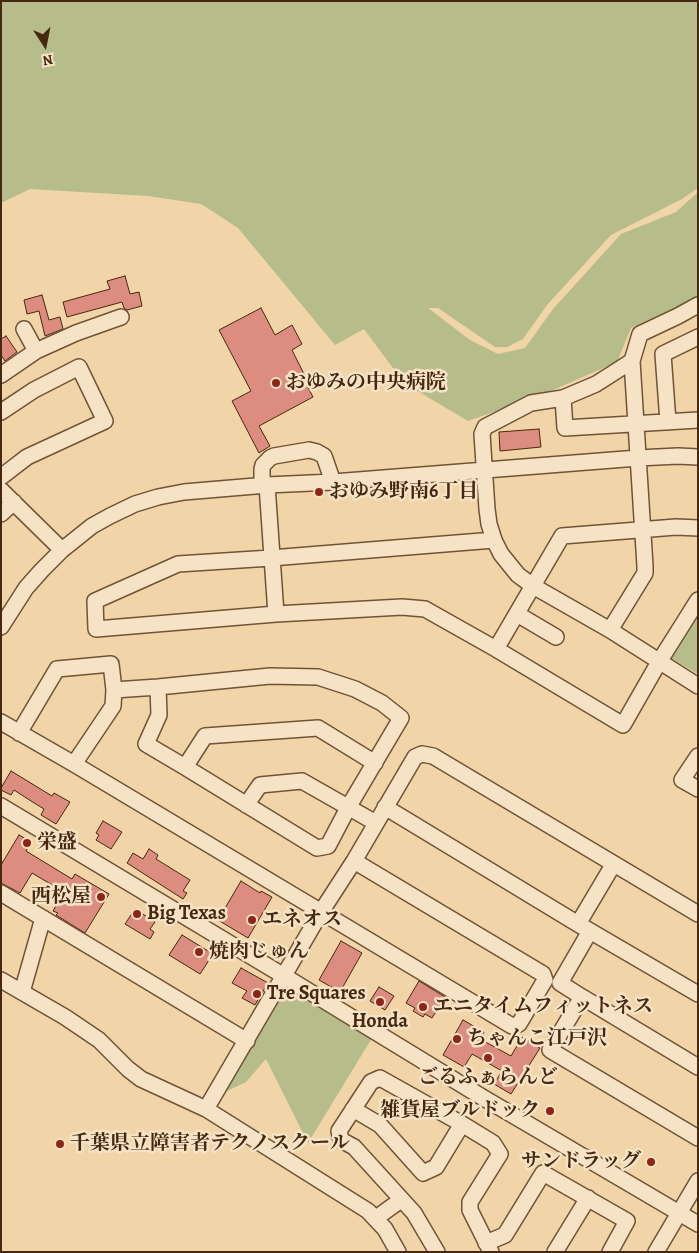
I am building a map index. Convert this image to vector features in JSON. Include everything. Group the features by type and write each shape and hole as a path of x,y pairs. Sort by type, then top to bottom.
{"street":[{"path":"610,630 645,573 632,361 640,334 698,305"},
{"path":"1,375 36,351 121,316"},
{"path":"24,329 36,351"},
{"path":"668,422 663,354 698,337"},
{"path":"632,361 596,384 564,398 531,403 485,427 482,434 486,509 489,524 501,554 518,575 698,686"},
{"path":"1,412 34,390 79,367 105,421 28,457 1,477"},
{"path":"564,398 565,428 698,420"},
{"path":"276,614 263,465 274,456 309,450 324,456 333,482"},
{"path":"2,624 26,588 62,550 92,526 135,504 158,497 184,492 264,485 333,482 638,458 698,457"},
{"path":"1,490 62,550"},
{"path":"1,514 14,502"},
{"path":"496,649 562,536 698,528"},
{"path":"494,540 178,564 95,601 96,629 276,614 402,607 425,609 623,725 659,662 698,600"},
{"path":"517,614 556,637"},
{"path":"19,733 57,669 111,664 114,690 113,706 74,764"},
{"path":"114,690 270,676 318,677 355,689 382,703 402,718 349,806 328,846 317,848 146,744 159,715 158,687"},
{"path":"1,722 512,1026 518,1024 545,980 543,974 354,861"},
{"path":"185,767 205,736 318,728 375,763"},
{"path":"206,1109 321,912 354,861 415,757 422,754 433,756 698,914"},
{"path":"698,756 682,780 698,789"},
{"path":"246,805 260,785 302,781 376,823"},
{"path":"1,806 482,1097 698,1224"},
{"path":"385,807 584,928 698,994"},
{"path":"613,865 560,983 698,1067"},
{"path":"1,893 247,1041"},
{"path":"22,992 43,918"},
{"path":"1,980 65,1016 99,1040 128,1069 141,1079 206,1109 368,1211 385,1228 398,1252"},
{"path":"582,997 550,1050 698,1138"},
{"path":"437,1252 414,1213 354,1147 341,1140 339,1131 371,1082 380,1078 493,1143 500,1154 470,1202 470,1210 489,1248 505,1236 543,1173 627,1221 610,1252"},
{"path":"353,1109 380,1125 424,1173 436,1167 462,1124"},
{"path":"656,1252 698,1181"},
{"path":"555,1252 588,1198"},
{"path":"376,1218 401,1200"}],"green space":[{"path":"1,1 698,1 698,188 682,199 611,235 547,305 523,339 507,347 495,347 438,308 428,308 470,340 498,354 525,348 553,309 621,234 676,212 698,192 698,297 631,328 617,362 544,394 468,421 404,383 364,329 335,345 238,228 201,204 148,196 30,189 1,203"},
{"path":"698,608 698,674 669,657"},
{"path":"285,987 372,1038 308,1143 266,1059 246,1082 221,1094"}],"building":[{"path":"125,276 130,294 139,292 142,306 127,310 122,302 67,317 63,302 110,289 107,281"},
{"path":"42,295 49,320 60,317 63,329 45,336 39,311 27,314 24,300"},
{"name":"おゆみの中央病院","path":"261,308 275,335 292,325 302,344 292,350 313,397 259,426 270,446 259,453 232,401 251,391 219,330"},
{"path":"6,336 17,352 5,361 1,355 1,339"},
{"path":"539,429 541,447 500,451 499,432"},
{"path":"11,771 52,796 54,793 70,802 56,824 41,815 44,809 14,790 11,795 1,790"},
{"path":"103,821 122,832 111,849 96,840 99,835 96,833"},
{"path":"19,835 31,842 26,851 72,879 75,874 109,894 85,933 56,915 58,913 53,911 64,892 32,873 20,893 1,883 1,865"},
{"path":"149,849 158,855 156,859 190,880 183,891 187,893 183,899 127,863 133,853 143,859"},
{"path":"241,881 260,893 261,891 272,897 248,938 218,920"},
{"path":"135,909 155,922 150,929 154,932 150,939 125,924"},
{"path":"182,935 213,954 200,974 169,955"},
{"path":"341,941 362,953 340,992 319,980"},
{"path":"241,968 268,983 255,1005 242,998 247,991 232,983"},
{"path":"419,981 445,997 432,1018 425,1014 423,1017 413,1011 415,1008 406,1003"},
{"path":"379,987 394,996 385,1010 370,1001"},
{"path":"463,1020 484,1032 480,1039 511,1056 522,1037 540,1048 511,1094 494,1084 502,1071 472,1054 464,1067 443,1055"}],"place":[{"name":"おゆみの中央病院","path":"276,383"},
{"name":"おゆみ野南6丁目","path":"319,492"},
{"name":"栄盛","path":"27,843"},
{"name":"西松屋","path":"101,897"},
{"name":"Big Texas","path":"137,914"},
{"name":"エネオス","path":"252,920"},
{"name":"焼肉じゅん","path":"199,952"},
{"name":"Tre Squares","path":"257,994"},
{"name":"Honda","path":"380,1002"},
{"name":"エニタイムフィットネス","path":"423,1007"},
{"name":"ちゃんこ江戸沢","path":"457,1039"},
{"name":"ごるふぁらんど","path":"488,1058"},
{"name":"雑貨屋ブルドック","path":"550,1111"},
{"name":"千葉県立障害者テクノスクール","path":"60,1144"},
{"name":"サンドラッグ","path":"651,1162"}]}
